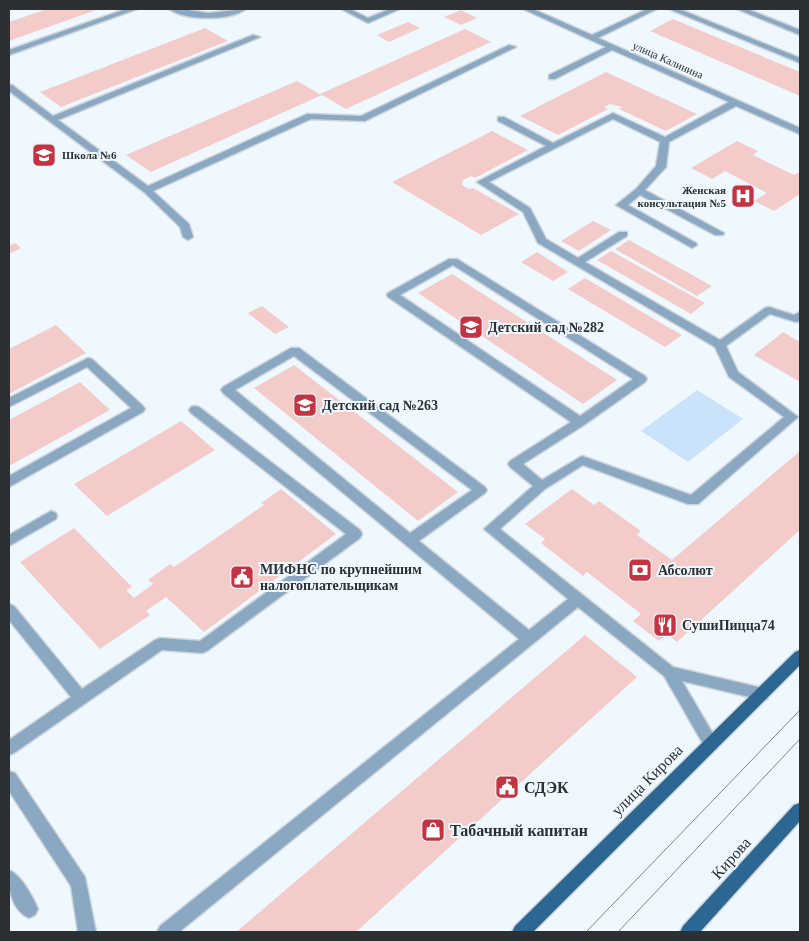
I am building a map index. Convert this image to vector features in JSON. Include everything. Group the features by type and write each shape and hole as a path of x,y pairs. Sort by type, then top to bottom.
{"main road":[{"name":"улица Кирова","path":"521,932 800,656"},
{"name":"Кирова","path":"689,932 800,810"}],"street":[{"path":"9,53 133,9"},
{"path":"166,9 174,9 198,16 220,16 242,9"},
{"path":"345,9 368,21 396,9"},
{"name":"улица Калинина","path":"528,9 800,131"},
{"path":"592,38 653,9"},
{"path":"673,9 800,61"},
{"path":"741,9 800,33"},
{"path":"52,119 256,37"},
{"path":"147,190 310,116 362,119 512,47"},
{"path":"552,77 612,47"},
{"path":"9,88 147,190 185,226 188,237"},
{"path":"665,141 736,102"},
{"path":"665,141 613,116 482,182 528,210 542,241 720,345 733,374 792,418 693,501 582,460 542,486 491,528 668,672 711,744"},
{"path":"501,119 553,146"},
{"path":"665,141 661,167 639,192 621,205 692,245"},
{"path":"639,192 718,233"},
{"path":"578,262 623,234"},
{"path":"542,486 514,464 580,422 641,379 453,261 392,295 580,422"},
{"path":"720,345 769,310 796,319 800,316"},
{"path":"409,541 481,490 295,351 227,390 409,541 528,638"},
{"path":"9,403 88,362 139,409 9,482"},
{"path":"9,748 160,644 202,647 355,534 195,410"},
{"path":"9,541 51,516"},
{"path":"166,932 579,598"},
{"path":"9,610 81,699"},
{"path":"668,672 762,694"},
{"path":"9,778 79,883 88,932"},
{"path":"9,878 29,909"}],"shaded area":[{"path":"697,390 743,419 688,462 641,431"}],"building":[{"path":"47,9 99,9 9,41 9,22"},
{"path":"461,10 477,18 461,25 444,17"},
{"path":"673,19 800,72 800,96 650,31"},
{"path":"408,22 420,28 389,42 377,35"},
{"path":"205,28 228,41 61,107 40,92"},
{"path":"465,29 491,42 346,109 322,95 151,172 126,155 297,81 320,94"},
{"path":"606,72 697,114 666,131 619,109 622,107 610,104 604,107 608,109 558,135 520,116"},
{"path":"492,131 528,150 475,178 471,176 463,180 462,185 469,189 473,188 519,214 481,235 392,182"},
{"path":"737,141 758,151 753,155 794,175 800,172 800,194 774,211 754,201 767,193 725,171 712,179 691,168"},
{"path":"593,221 611,230 579,251 561,241"},
{"path":"629,240 712,286 697,296 615,249"},
{"path":"15,243 21,248 9,254 9,246"},
{"path":"611,251 705,303 691,314 597,260"},
{"path":"537,252 568,272 553,281 521,262"},
{"path":"452,274 617,380 583,404 418,293"},
{"path":"585,278 682,335 665,347 568,289"},
{"path":"262,306 289,327 275,334 248,313"},
{"path":"56,325 86,353 9,394 9,349"},
{"path":"783,332 800,342 800,382 754,355"},
{"path":"294,365 458,492 418,521 254,388"},
{"path":"80,382 110,410 9,466 9,420"},
{"path":"181,421 215,450 107,516 74,484"},
{"path":"800,451 800,530 677,642 667,634 659,641 633,621 641,614 587,572 583,576 541,543 545,539 525,524 572,489 594,505 599,501 641,531 637,535 672,560"},
{"path":"281,489 336,534 204,632 166,597 146,611 150,615 100,649 20,562 74,528 132,587 126,590 134,598 153,584 148,580 170,564 174,567 264,505 261,503"},
{"path":"585,635 637,677 356,932 236,932"}],"tram line":[{"path":"586,932 800,710"},
{"path":"618,932 800,739"}],"place":[{"name":"Школа №6","path":"44,155"},
{"name":"Женская консультация №5","path":"743,196"},
{"name":"Детский сад №282","path":"471,327"},
{"name":"Детский сад №263","path":"305,405"},
{"name":"Абсолют","path":"640,570"},
{"name":"МИФНС по крупнейшим налогоплательщикам","path":"242,577"},
{"name":"СушиПицца74","path":"665,625"},
{"name":"СДЭК","path":"507,787"},
{"name":"Табачный капитан","path":"433,830"}]}
